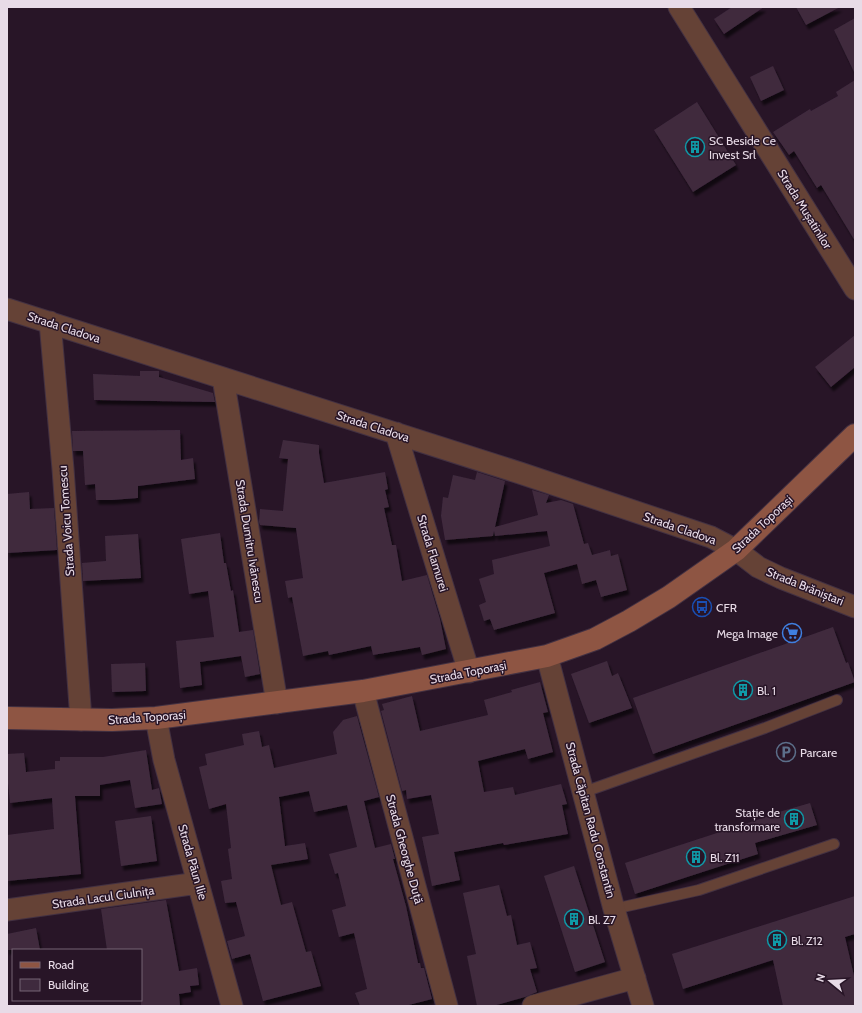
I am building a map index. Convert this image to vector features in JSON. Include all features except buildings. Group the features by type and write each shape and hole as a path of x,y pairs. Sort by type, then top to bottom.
{"street":[{"name":"Strada Mușatinilor","path":"679,7 855,289"},
{"name":"Strada Cladova","path":"7,309 396,433 711,537 736,550"},
{"name":"Strada Voicu Tomescu","path":"50,322 63,469 81,720"},
{"name":"Strada Dumitru Ivănescu","path":"223,378 277,704"},
{"name":"Strada Flamurei","path":"396,433 469,672"},
{"name":"Strada Toporași","path":"7,718 81,720 156,718 277,704 362,691 548,656 595,639 629,621 669,597 736,550 855,435"},
{"name":"Strada Brăniștari","path":"736,550 758,567 781,578 855,607"},
{"name":"Strada Căpitan Radu Constantin","path":"548,656 614,909 643,1006"},
{"name":"Strada Gheorghe Duță","path":"362,691 447,1006"},
{"name":"Strada Păun Ilie","path":"156,718 164,760 232,1006"},
{"name":"Strada Lacul Ciulnița","path":"7,910 198,883"},
{"path":"533,1006 635,978"}],"lane":[{"path":"584,792 699,752 836,700"},
{"path":"614,909 699,890 834,844"}],"place":[{"name":"SC Beside Ce Invest Srl","path":"695,147"},
{"name":"CFR","path":"702,607"},
{"name":"Mega Image","path":"792,633"},
{"name":"Bl. 1","path":"743,690"},
{"name":"Parcare","path":"786,752"},
{"name":"Stație de transformare","path":"794,819"},
{"name":"Bl. Z11","path":"696,857"},
{"name":"Bl. Z7","path":"574,919"},
{"name":"Bl. Z12","path":"777,940"}]}
